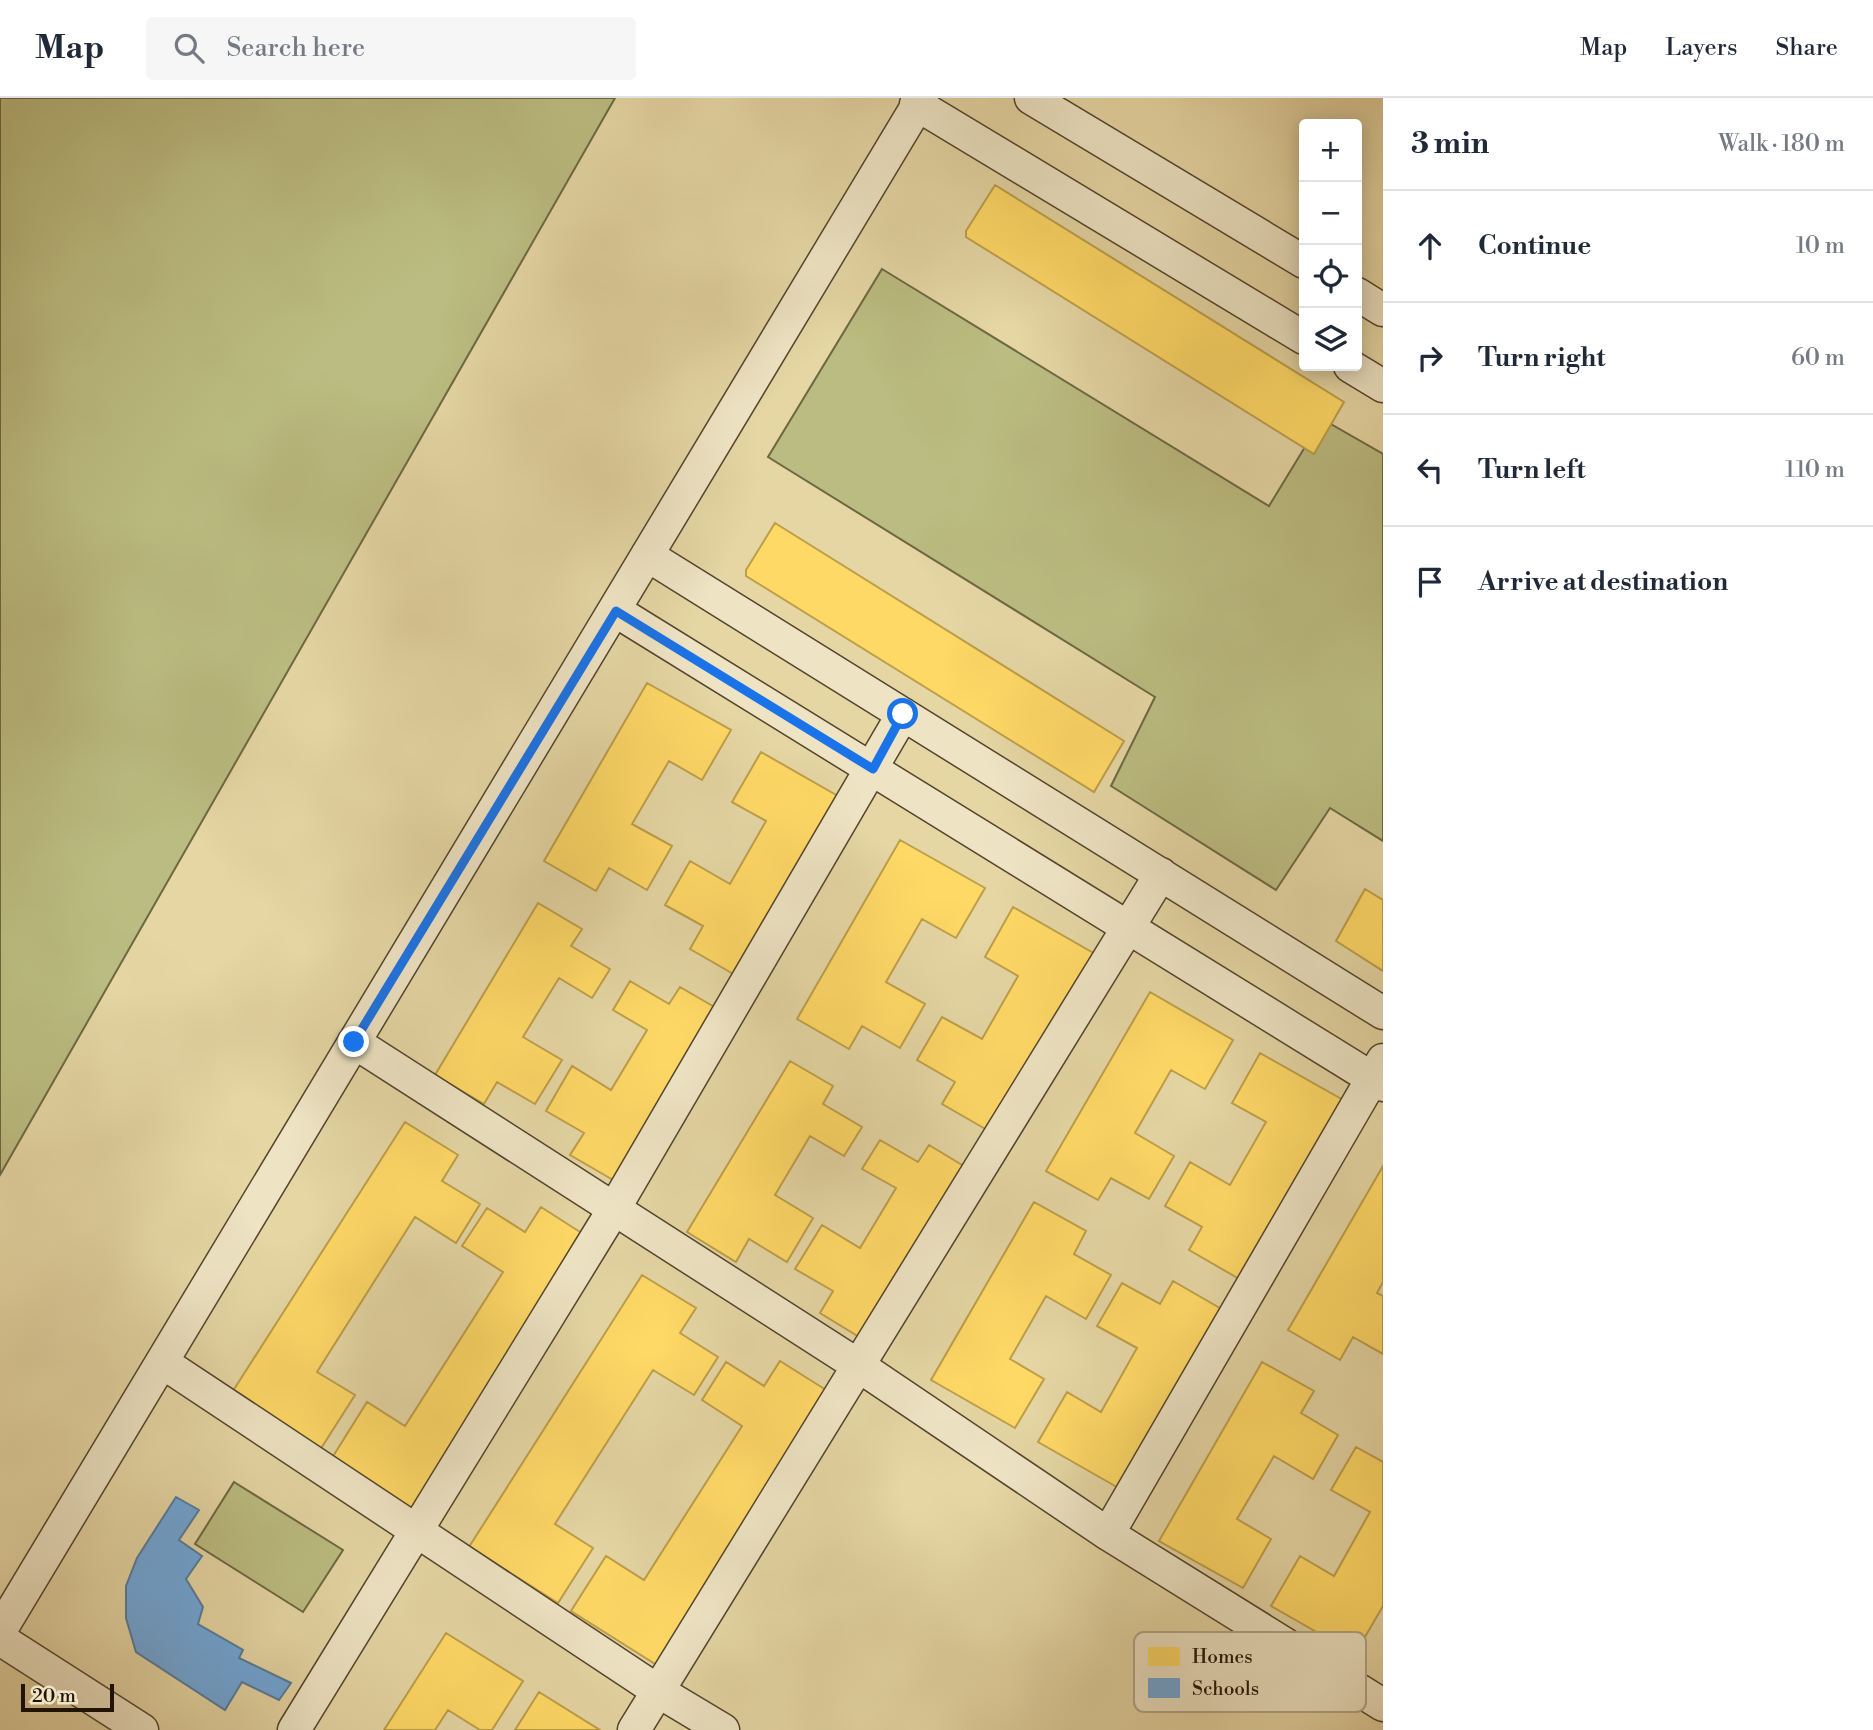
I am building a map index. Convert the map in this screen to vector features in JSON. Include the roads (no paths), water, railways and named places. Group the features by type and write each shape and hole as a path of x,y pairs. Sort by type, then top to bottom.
{"street":[{"path":"1031,98 1299,259"},
{"path":"0,1631 616,611 919,101 1299,335"},
{"path":"1362,297 1383,310"},
{"path":"1358,371 1383,386"},
{"path":"647,555 1383,1013"},
{"path":"616,611 1127,928 1379,1074 1108,1534"},
{"path":"294,1730 614,1209 903,714"},
{"path":"634,1730 1161,874"},
{"path":"354,1042 859,1366 1108,1534 1266,1632"},
{"path":"162,1363 658,1691 723,1730"},
{"path":"0,1639 142,1730"},
{"path":"1366,1694 1383,1705"},
{"path":"1372,1730 1383,1713"}]}
